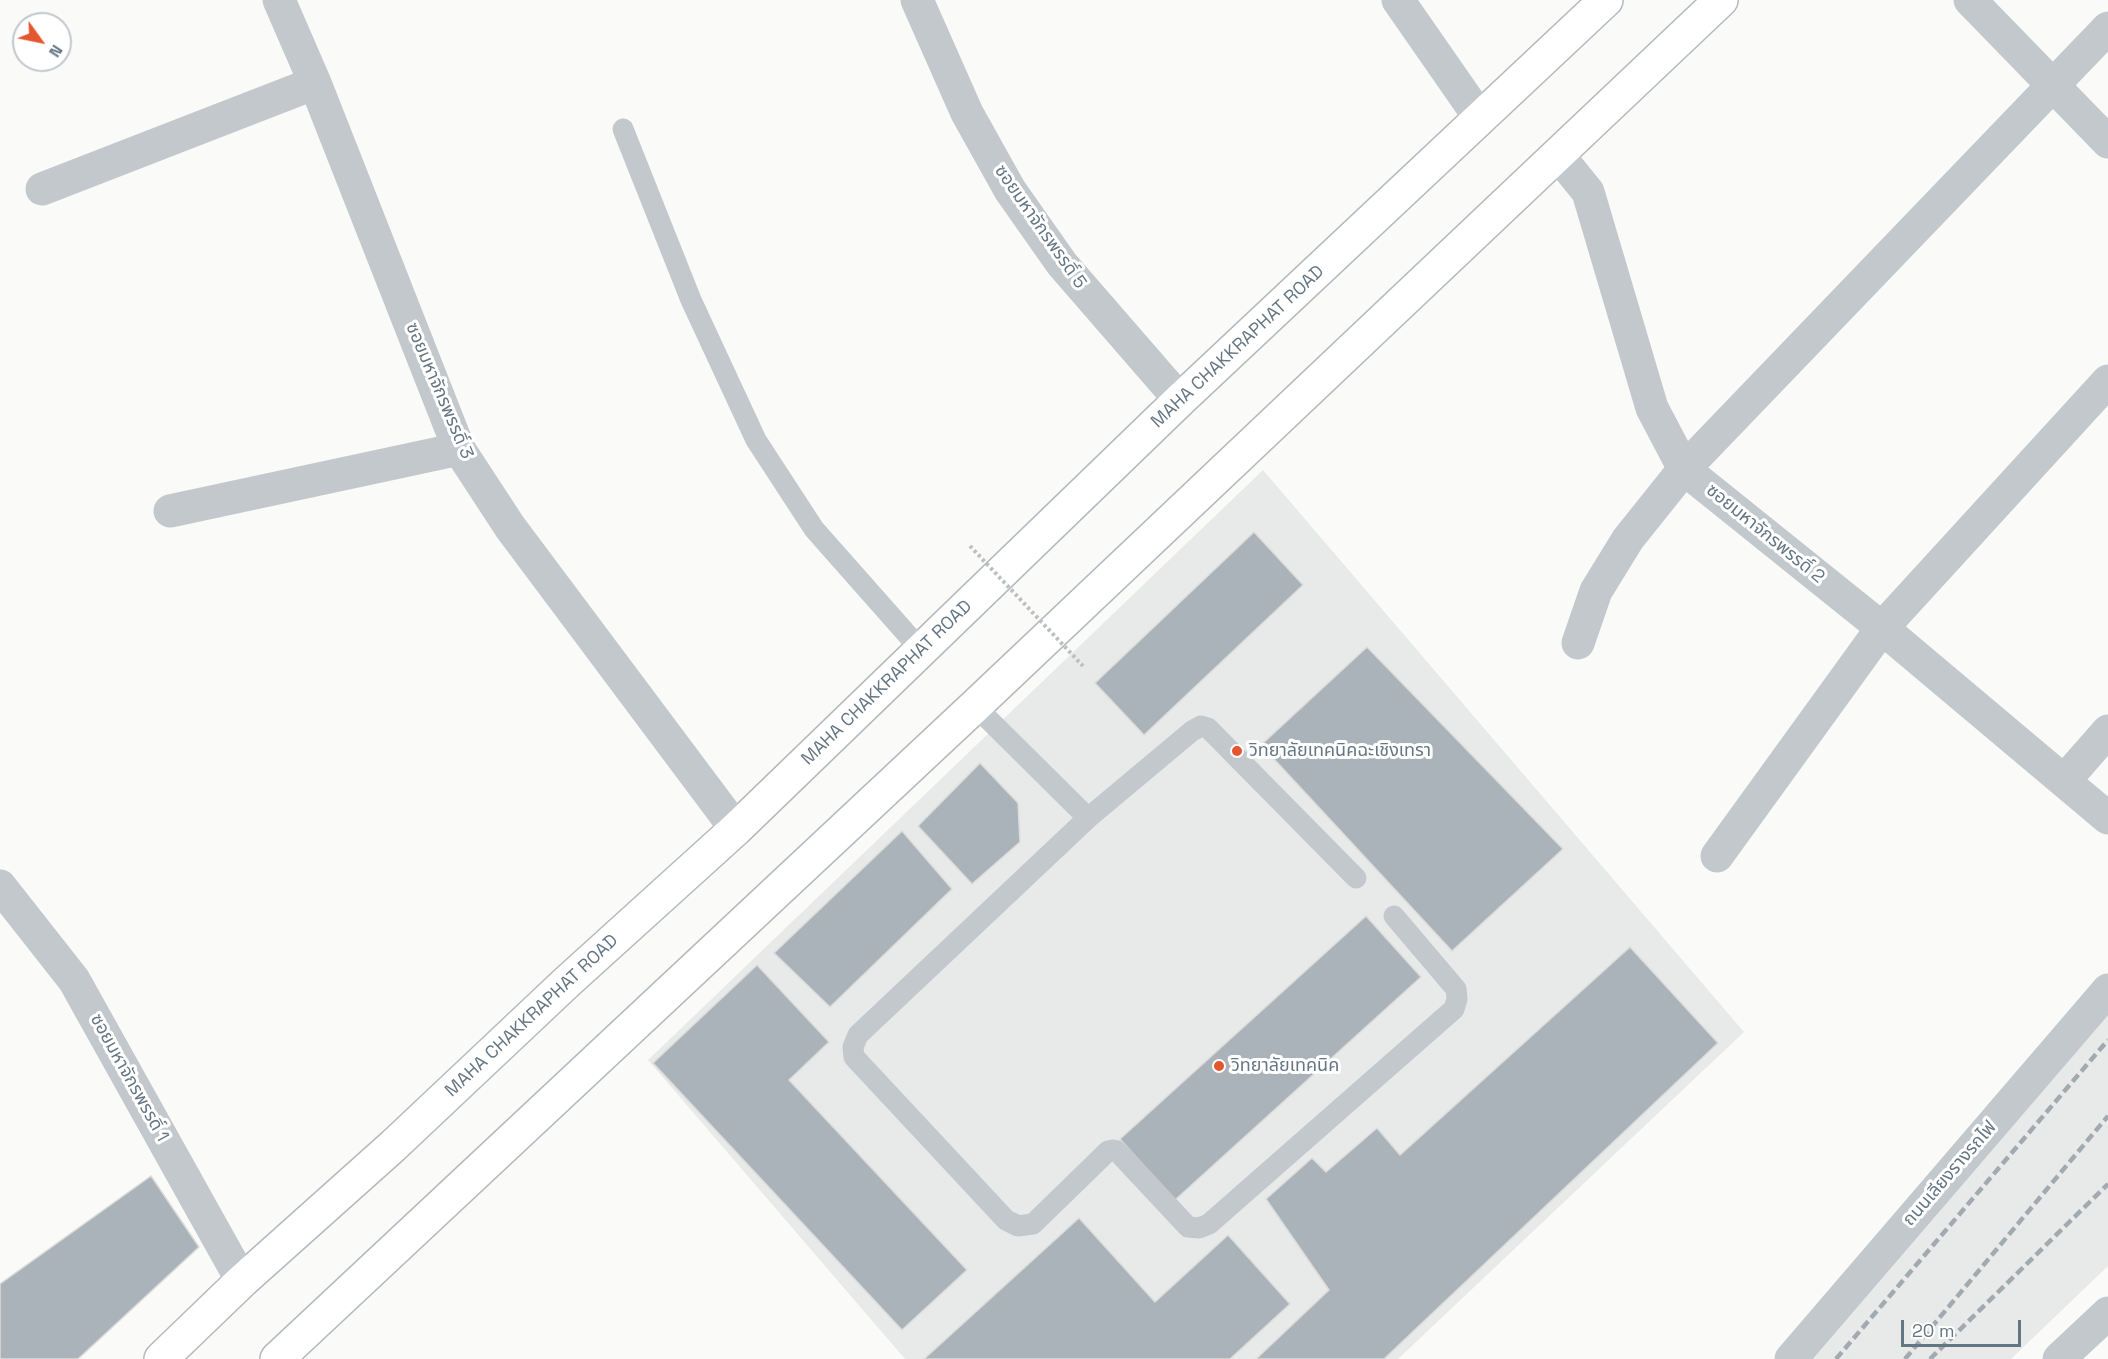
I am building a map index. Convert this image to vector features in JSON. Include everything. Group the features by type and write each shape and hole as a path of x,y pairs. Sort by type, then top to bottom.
{"main road":[{"name":"MAHA CHAKKRAPHAT ROAD","path":"161,1359 242,1281 393,1146 567,982 736,829 1180,400 1606,0"},
{"path":"277,1359 975,706 1721,0"}],"street":[{"name":"ซอยมหาจักรพรรดิ์ 3","path":"279,0 315,83 459,449 510,527 736,829"},
{"name":"ซอยมหาจักรพรรดิ์ 5","path":"917,0 967,113 1010,190 1062,264 1180,400"},
{"path":"1398,0 1480,118"},
{"path":"1970,0 2108,142"},
{"path":"1578,643 1596,591 1628,540 1684,470 2108,28"},
{"path":"42,189 315,83"},
{"name":"ซอยมหาจักรพรรดิ์ 2","path":"1558,155 1588,192 1652,408 1684,470 1882,628 2108,818"},
{"path":"1717,856 1882,628 2108,381"},
{"path":"170,511 459,449"},
{"path":"2064,780 2108,731"},
{"name":"ซอยมหาจักรพรรดิ์ 1","path":"0,886 74,980 242,1281"},
{"name":"ถนนเลียงรางรถไฟ","path":"1791,1359 2108,990"},
{"path":"2058,1359 2108,1313"}],"lane":[{"path":"622,129 692,300 756,440 814,529 921,650"},
{"path":"975,706 1088,818"},
{"path":"1356,878 1208,728 1201,726 1192,731 1088,818 858,1035 853,1047 854,1057 1006,1220 1018,1226 1033,1224 1108,1151 1113,1150 1118,1151 1188,1227 1199,1228 1209,1224 1455,1009 1456,989 1394,916"}],"path":[{"path":"970,546 1083,666"}],"shaded area":[{"name":"วิทยาลัยเทคนิคฉะเชิงเทรา","path":"1263,470 1744,1032 1398,1359 905,1359 648,1060"},
{"path":"2108,1010 2108,1266 2011,1359 1810,1359"}],"building":[{"path":"1254,532 1303,585 1144,735 1095,683"},
{"path":"1367,647 1563,849 1452,951 1261,745"},
{"path":"980,763 1018,803 1020,842 972,884 918,826"},
{"path":"902,831 952,889 830,1007 774,953"},
{"path":"1366,916 1421,977 1175,1200 1120,1139"},
{"path":"1630,947 1718,1043 1384,1359 1256,1359 1329,1290 1266,1199 1312,1158 1326,1172 1377,1128 1400,1155"},
{"path":"757,965 829,1042 789,1080 967,1270 902,1330 653,1063"},
{"path":"151,1176 199,1247 78,1359 0,1359 0,1284"},
{"path":"1079,1218 1155,1302 1228,1235 1290,1304 1230,1359 924,1359"}],"railway":[{"path":"1836,1359 2108,1040"},
{"path":"1905,1359 2108,1116"},
{"path":"1930,1359 2108,1184"}],"place":[{"name":"วิทยาลัยเทคนิคฉะเชิงเทรา","path":"1237,751"},
{"name":"วิทยาลัยเทคนิค","path":"1219,1066"}]}
